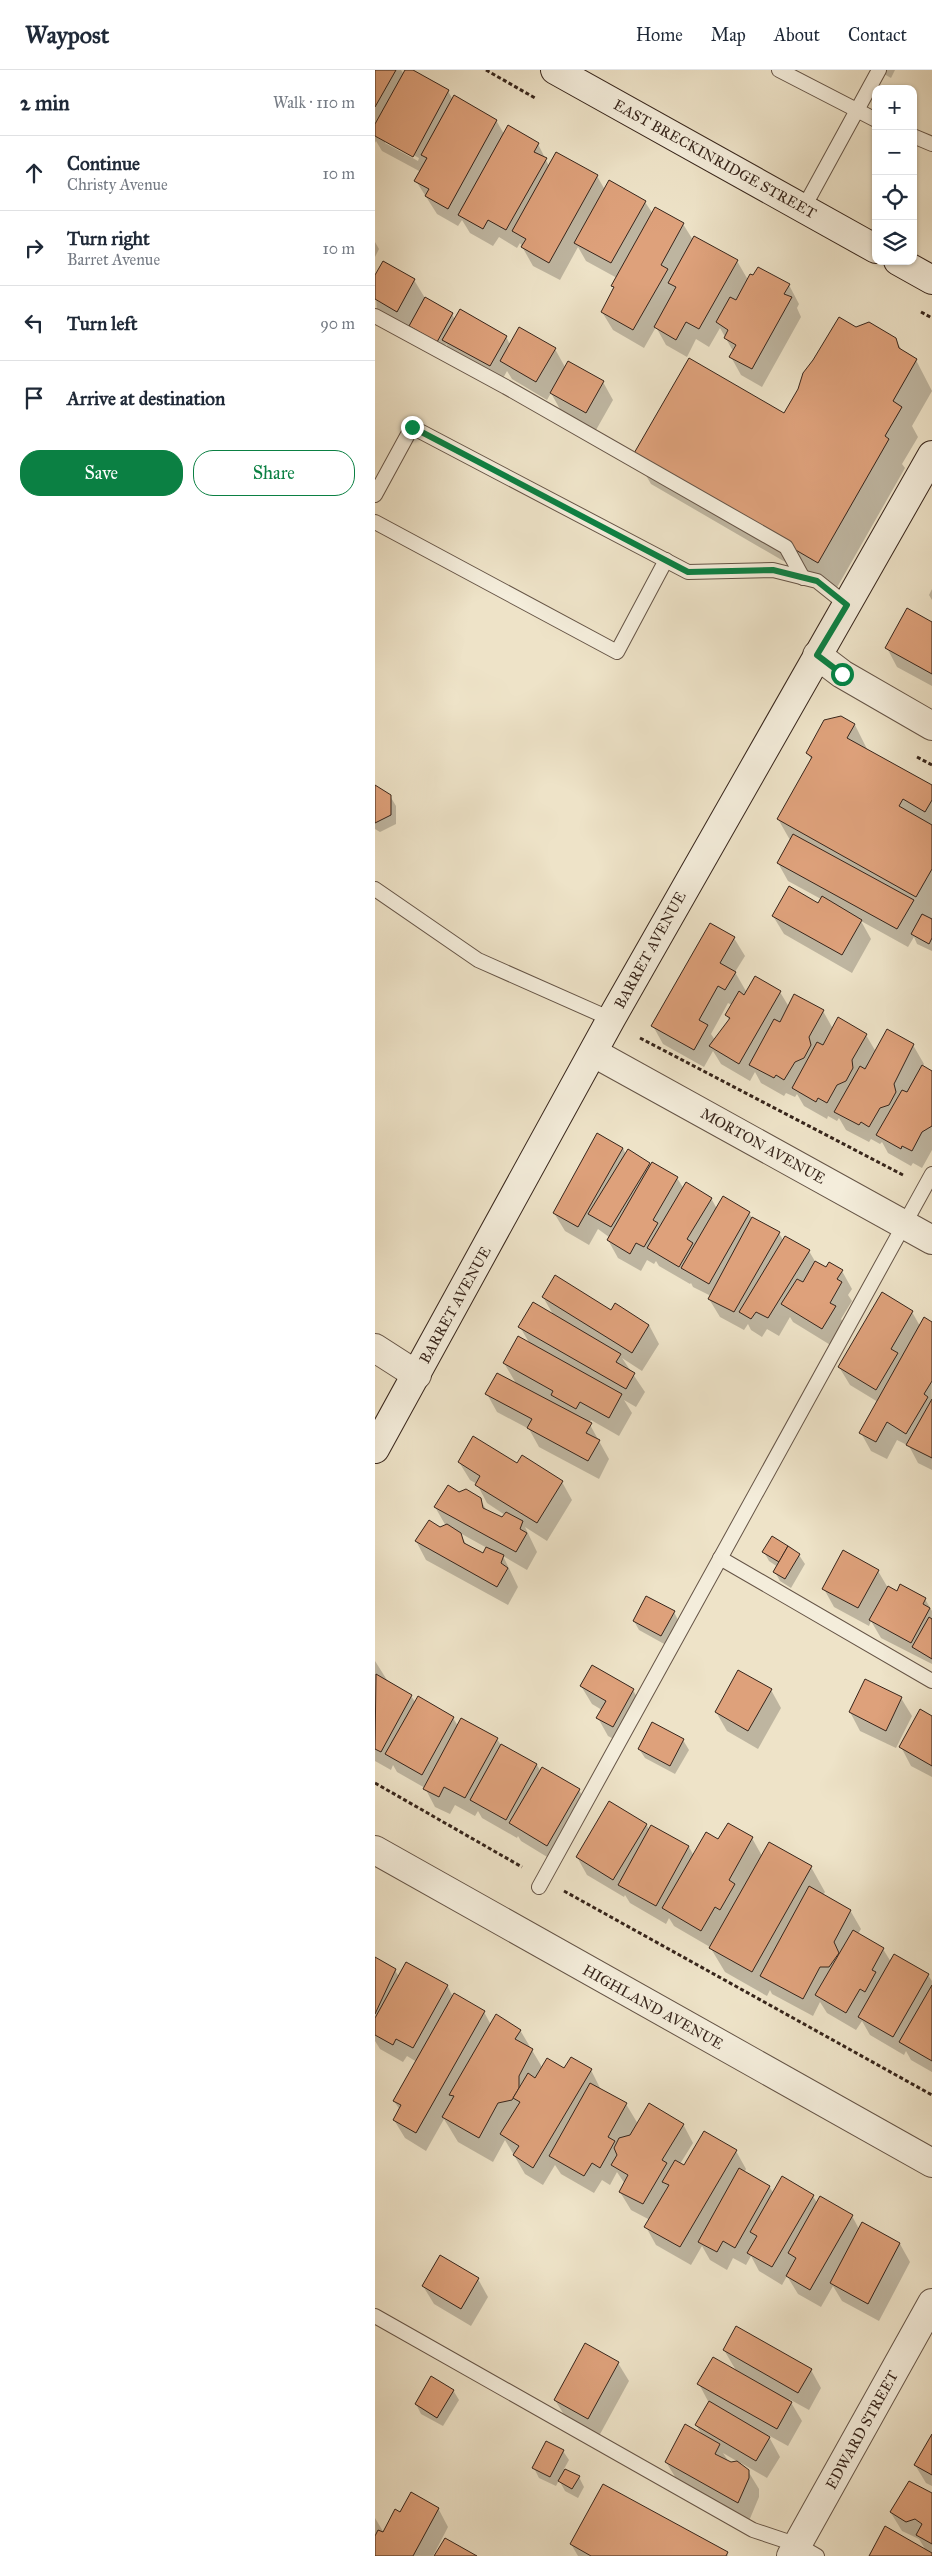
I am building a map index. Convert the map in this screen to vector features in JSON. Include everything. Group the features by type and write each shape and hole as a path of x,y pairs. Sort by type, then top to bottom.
{"street":[{"name":"EAST BRECKINRIDGE STREET","path":"555,70 872,247"},
{"path":"905,265 932,280"},
{"name":"BARRET AVENUE","path":"375,1449 611,1019 932,455"},
{"path":"817,655 842,674 932,726"},
{"name":"MORTON AVENUE","path":"593,1053 932,1240"},
{"path":"375,1348 417,1374"},
{"name":"HIGHLAND AVENUE","path":"375,1850 932,2163"},
{"name":"EDWARD STREET","path":"802,2552 932,2303"}],"lane":[{"path":"779,70 856,112 872,118"},
{"path":"803,209 879,70"},
{"path":"917,138 932,144"},
{"path":"375,316 506,387 786,547 803,578"},
{"path":"375,495 412,427 688,572 773,570 817,581 847,605"},
{"path":"375,522 617,652 666,560"},
{"path":"375,889 478,960 611,1019"},
{"path":"542,1883 932,1174"},
{"path":"720,1558 932,1681"},
{"path":"375,2316 753,2530 802,2552"}],"path":[{"path":"640,1038 925,1187"},
{"path":"375,1783 542,1883 932,2095"}],"building":[{"path":"375,70 396,70 375,107"},
{"path":"405,70 413,70 449,90 413,157 375,136 375,124"},
{"path":"454,95 497,120 448,209 425,196 429,189 414,181 427,158 421,155"},
{"path":"508,125 539,143 534,152 547,158 506,230 488,220 483,229 458,215"},
{"path":"556,152 598,175 549,263 521,247 526,239 512,231"},
{"path":"609,180 646,201 611,263 574,243"},
{"path":"655,207 684,223 661,265 668,269 633,330 601,312 614,287 611,286"},
{"path":"694,236 738,260 699,329 686,322 676,340 654,327 676,287 668,283"},
{"path":"383,261 415,279 397,312 375,299 375,275"},
{"path":"758,267 790,284 784,294 792,297 752,369 729,357 736,345 724,338 728,330 716,322 730,297 736,300 750,274 753,275"},
{"path":"425,297 453,313 437,342 409,326"},
{"path":"460,309 507,336 490,366 442,340"},
{"path":"839,317 856,327 869,322 896,338 899,348 917,359 893,401 902,407 885,436 889,439 818,563 633,455 689,358 784,413 798,389 803,373"},
{"path":"519,327 556,348 536,382 500,361"},
{"path":"568,361 604,381 586,413 550,393"},
{"path":"907,608 932,622 932,674 885,648"},
{"path":"841,716 855,724 847,738 932,785 932,800 925,812 903,799 899,806 932,825 932,869 916,897 777,819 812,757 806,753 824,720"},
{"path":"375,785 391,795 391,815 375,823"},
{"path":"793,834 914,900 897,929 777,863"},
{"path":"789,886 818,903 822,896 862,920 842,955 772,916"},
{"path":"922,914 932,919 932,938 929,944 911,934"},
{"path":"710,923 735,937 720,963 736,972 725,990 718,986 699,1020 708,1025 694,1050 651,1026"},
{"path":"755,976 781,991 739,1064 709,1046 730,1018 725,1015 739,991 744,995"},
{"path":"794,994 824,1010 809,1037 811,1045 804,1058 795,1062 784,1080 776,1075 774,1078 749,1065 774,1019 780,1022"},
{"path":"838,1017 867,1034 852,1060 853,1068 846,1081 837,1085 827,1103 818,1098 816,1102 792,1088 817,1042 823,1045"},
{"path":"887,1029 914,1044 894,1084 896,1092 889,1105 880,1108 869,1127 861,1122 859,1125 834,1112 860,1066 865,1069"},
{"path":"922,1065 932,1071 932,1126 922,1132 912,1151 902,1146 901,1149 876,1135 902,1090 907,1092"},
{"path":"597,1133 623,1148 578,1227 553,1213"},
{"path":"628,1149 650,1163 611,1227 588,1214"},
{"path":"652,1162 678,1177 653,1220 658,1223 644,1247 636,1243 630,1254 607,1240"},
{"path":"686,1182 712,1198 687,1239 693,1243 679,1267 647,1248"},
{"path":"723,1196 750,1212 709,1284 681,1268"},
{"path":"752,1217 780,1232 734,1312 708,1299"},
{"path":"785,1236 810,1250 768,1318 756,1312 751,1319 739,1312"},
{"path":"815,1261 826,1267 829,1262 843,1270 837,1279 842,1282 830,1303 836,1306 822,1329 781,1304 797,1279 803,1282"},
{"path":"555,1275 611,1310 615,1303 649,1325 632,1353 542,1297"},
{"path":"882,1292 913,1311 891,1349 898,1353 876,1390 838,1367"},
{"path":"533,1302 621,1354 616,1362 635,1373 626,1389 518,1327"},
{"path":"924,1317 932,1322 932,1381 924,1394 928,1397 906,1434 887,1422 876,1442 859,1433"},
{"path":"518,1336 622,1394 609,1418 580,1402 576,1409 551,1395 553,1391 503,1363"},
{"path":"497,1373 592,1423 586,1433 600,1440 588,1461 527,1428 532,1419 485,1394"},
{"path":"932,1399 932,1458 906,1445"},
{"path":"473,1436 517,1463 522,1455 563,1481 537,1523 475,1485 480,1476 458,1462"},
{"path":"448,1485 459,1492 466,1489 481,1498 483,1508 502,1517 506,1512 523,1521 520,1529 527,1533 516,1552 434,1507"},
{"path":"429,1520 440,1527 447,1524 461,1533 464,1543 483,1553 486,1547 504,1555 501,1563 508,1568 497,1587 415,1541"},
{"path":"772,1536 788,1546 779,1562 762,1552"},
{"path":"788,1546 800,1554 785,1579 773,1572"},
{"path":"843,1550 879,1570 858,1608 822,1589"},
{"path":"900,1584 926,1598 923,1604 930,1608 911,1643 869,1620 888,1586 897,1591"},
{"path":"646,1596 675,1611 661,1636 633,1621"},
{"path":"929,1617 932,1619 932,1659 912,1647"},
{"path":"592,1665 634,1689 613,1727 596,1718 606,1701 580,1686"},
{"path":"738,1670 772,1689 748,1731 715,1712"},
{"path":"376,1674 412,1695 381,1752 375,1749"},
{"path":"865,1679 902,1697 886,1731 849,1712"},
{"path":"418,1696 454,1717 422,1775 385,1754"},
{"path":"920,1709 932,1716 932,1766 899,1747"},
{"path":"461,1718 498,1738 465,1798 444,1787 439,1797 423,1789"},
{"path":"652,1722 684,1739 670,1766 638,1749"},
{"path":"501,1744 537,1764 506,1820 470,1800"},
{"path":"542,1767 580,1789 547,1846 509,1823"},
{"path":"609,1801 647,1824 613,1880 576,1857"},
{"path":"728,1823 753,1837 729,1880 735,1884 720,1910 715,1907 701,1931 662,1908 706,1832 718,1839"},
{"path":"651,1825 689,1846 656,1906 618,1885"},
{"path":"769,1842 812,1866 752,1972 709,1948"},
{"path":"809,1886 851,1910 834,1942 839,1953 829,1967 820,1967 803,1999 760,1976"},
{"path":"853,1930 884,1948 872,1970 876,1972 865,1992 860,1989 846,2013 815,1995"},
{"path":"894,1954 929,1974 893,2037 858,2017"},
{"path":"375,1957 396,1969 375,2014"},
{"path":"406,1962 448,1985 413,2048 396,2039 393,2045 375,2035 375,2018"},
{"path":"932,1985 932,2061 899,2042"},
{"path":"454,1993 485,2011 416,2133 393,2120 401,2105 393,2101"},
{"path":"496,2014 521,2030 515,2039 533,2049 519,2076 519,2088 512,2100 498,2103 479,2138 442,2117 454,2096 449,2095"},
{"path":"571,2057 592,2069 533,2168 513,2155 519,2146 500,2134 520,2102 513,2098 528,2073 535,2078 547,2058 564,2068"},
{"path":"590,2083 627,2103 608,2137 615,2141 600,2168 592,2163 584,2176 549,2156"},
{"path":"649,2103 684,2124 662,2160 667,2163 643,2204 619,2192 628,2175 611,2165 617,2155 614,2148 619,2138 630,2135"},
{"path":"704,2131 737,2150 680,2247 644,2227 669,2185 662,2182 675,2160 684,2165"},
{"path":"739,2168 770,2186 735,2248 723,2241 717,2252 698,2242"},
{"path":"782,2176 814,2195 772,2267 747,2253 757,2236 750,2232"},
{"path":"820,2196 853,2215 810,2290 786,2276 796,2258 788,2253"},
{"path":"862,2222 900,2243 868,2304 830,2283"},
{"path":"440,2255 479,2278 461,2309 422,2286"},
{"path":"736,2326 812,2369 798,2393 723,2350"},
{"path":"585,2343 619,2362 588,2419 554,2400"},
{"path":"713,2357 792,2402 777,2429 697,2384"},
{"path":"431,2376 454,2390 437,2418 415,2404"},
{"path":"709,2401 770,2437 756,2461 695,2425"},
{"path":"685,2424 720,2444 715,2454 731,2462 737,2461 749,2470 749,2478 738,2503 665,2462"},
{"path":"932,2434 932,2475 914,2465"},
{"path":"546,2441 564,2450 550,2477 532,2468"},
{"path":"565,2469 580,2476 572,2489 558,2481"},
{"path":"909,2481 932,2493 932,2544 916,2535 922,2524 915,2519 906,2522 890,2512"},
{"path":"603,2484 728,2552 726,2556 591,2556 570,2544"},
{"path":"411,2492 439,2508 413,2556 375,2556 375,2536 378,2530 383,2532 395,2509 400,2512"},
{"path":"885,2526 932,2553 932,2556 869,2556"},
{"path":"445,2538 477,2556 434,2556"}],"route":[{"path":"412,427 688,572 773,570 817,581 847,605 817,655 842,674"}]}
